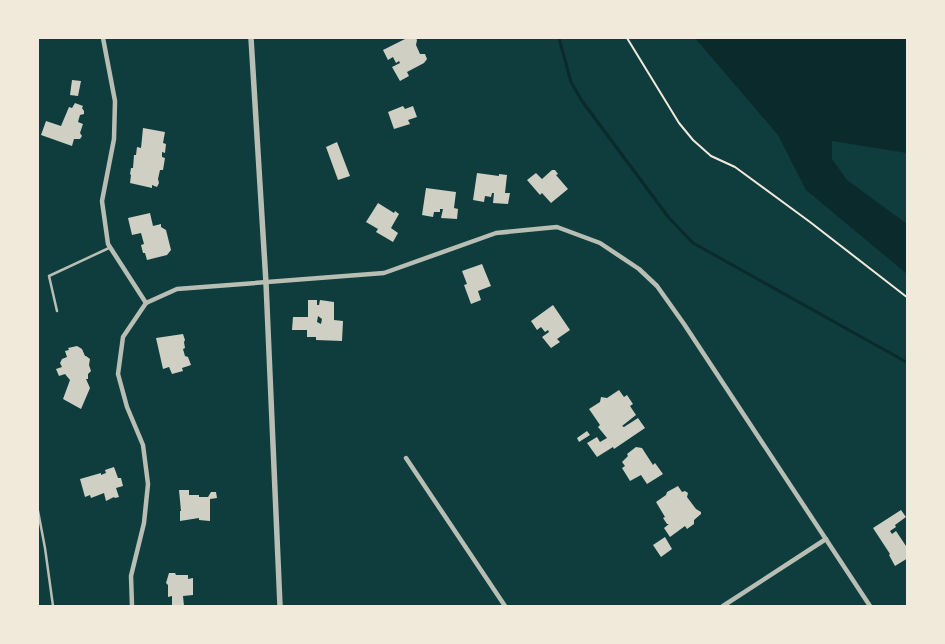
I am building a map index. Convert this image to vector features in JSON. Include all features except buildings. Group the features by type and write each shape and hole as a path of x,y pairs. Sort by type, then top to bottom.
{"street":[{"path":"103,38 115,102 114,139 102,201 108,244 146,303"},
{"path":"250,38 266,283 280,606"},
{"path":"132,606 131,576 144,523 148,484 143,445 127,407 118,374 123,337 146,303 178,289 384,274 496,233 557,227 600,243 639,269 657,286 870,606"},
{"path":"406,458 504,606"},
{"path":"723,606 826,539"}],"lane":[{"path":"57,311 49,276 111,248"},
{"path":"38,511 53,606"}],"path":[{"path":"627,38 679,123 693,140 711,156 735,167 810,222 908,298"}],"water":[{"path":"695,38 907,38 907,153 832,141 832,159 847,180 907,224 907,274 806,190 778,135"}],"waterway":[{"path":"559,38 571,82 582,101 669,218 693,243 908,363"}]}
